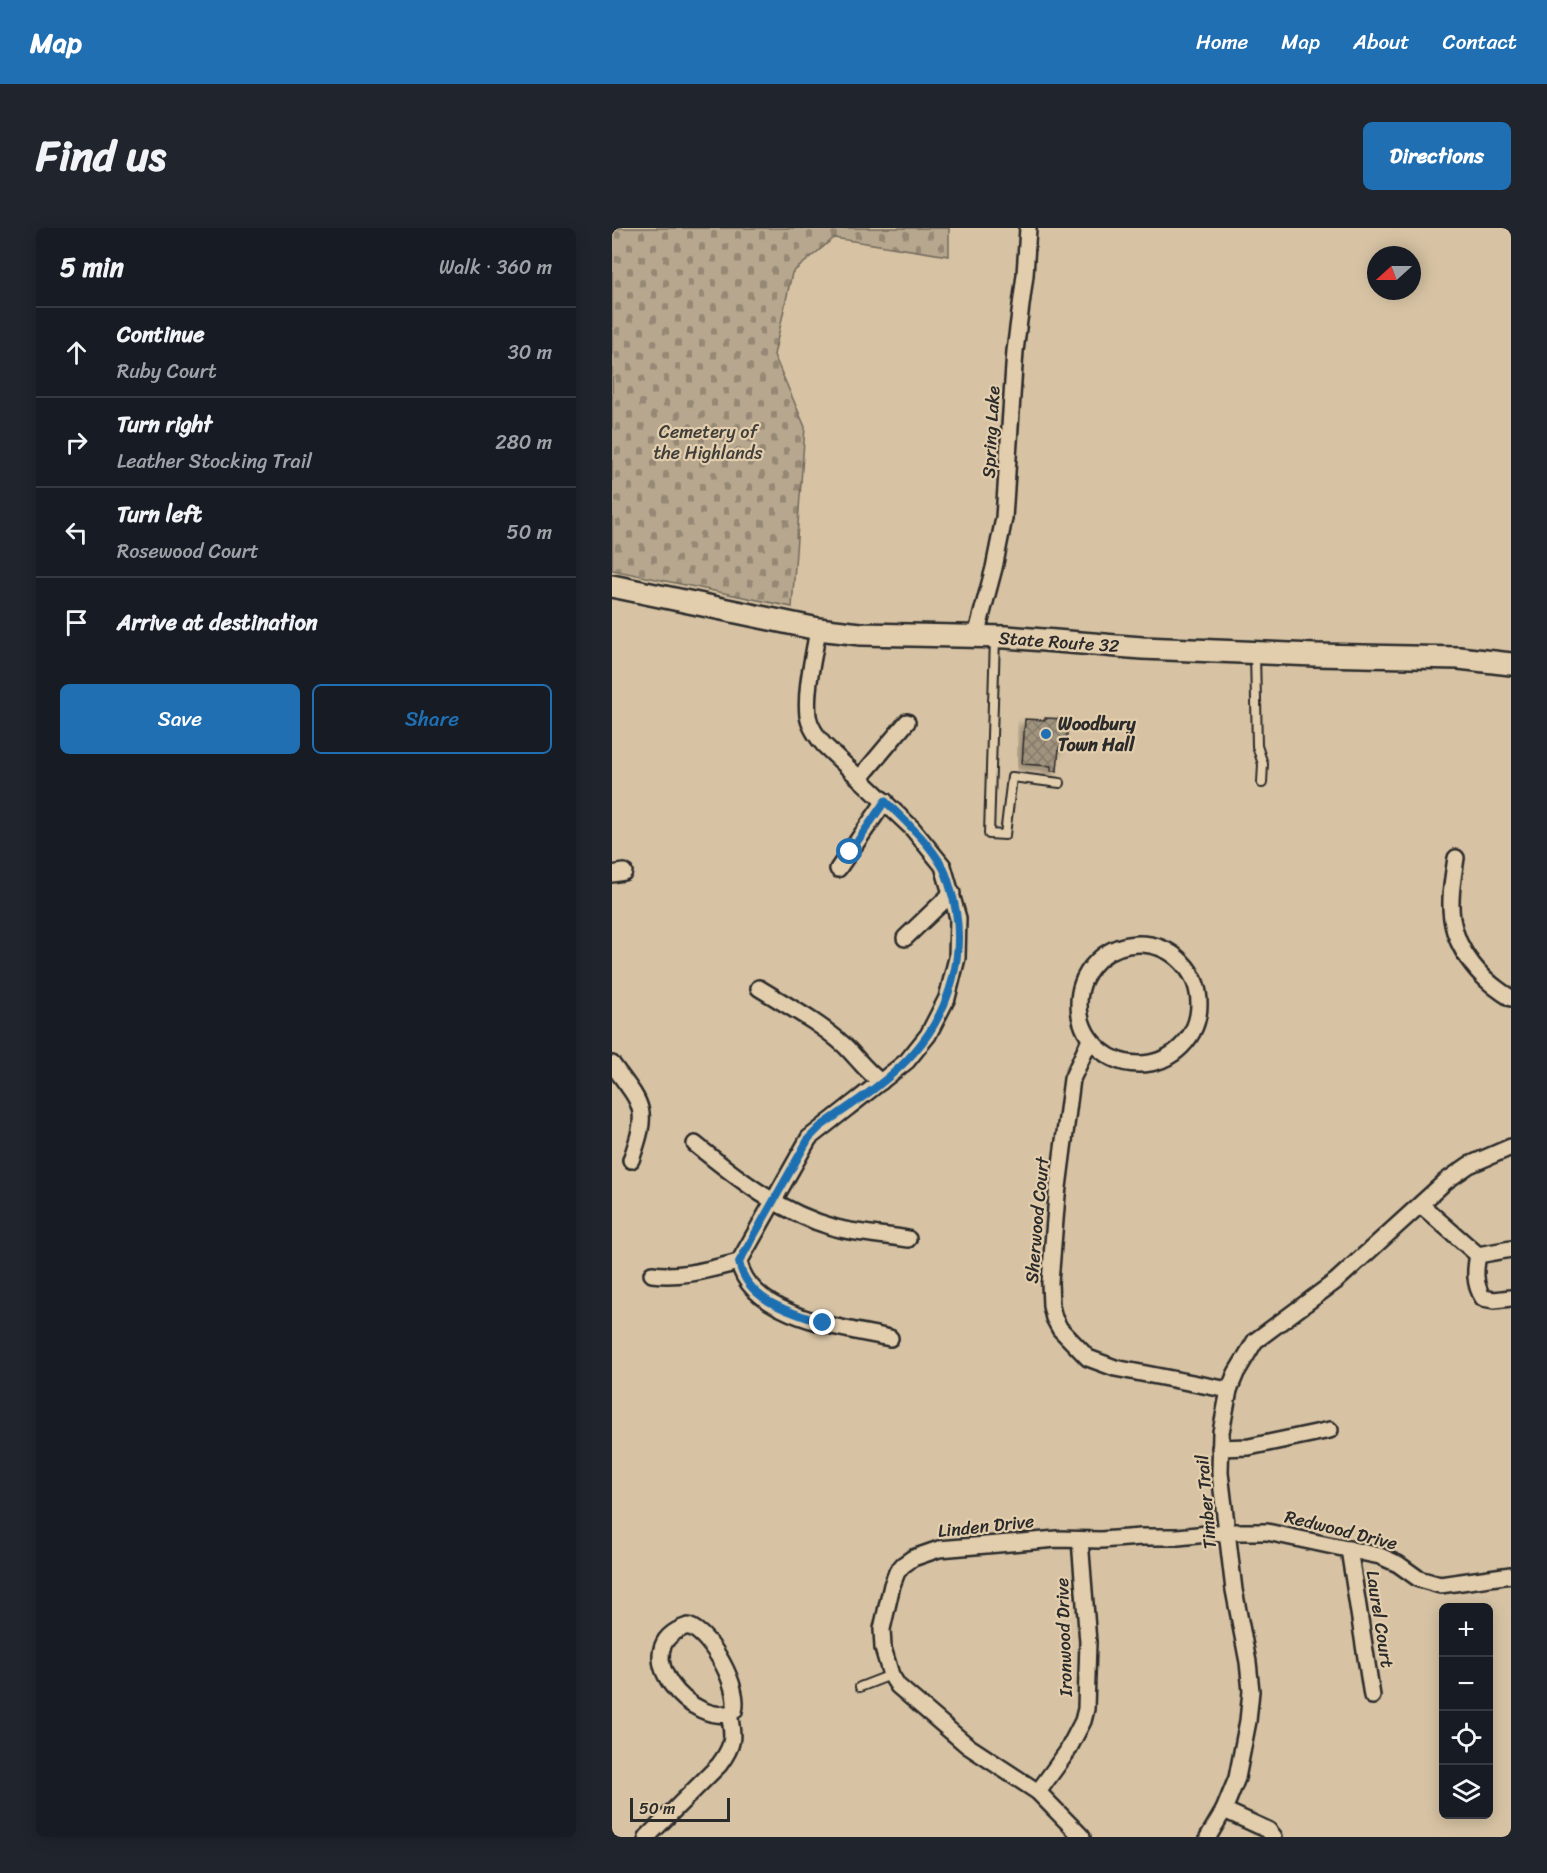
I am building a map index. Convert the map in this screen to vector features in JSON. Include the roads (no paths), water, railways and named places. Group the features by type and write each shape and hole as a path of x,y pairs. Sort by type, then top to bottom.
{"main road":[{"name":"State Route 32","path":"612,586 818,629 861,634 986,636 1142,648 1459,658 1511,664"}],"street":[{"name":"Spring Lake","path":"986,636 994,568 1004,518 1015,351 1026,275 1028,228"},
{"path":"818,629 808,717 814,732 824,746 912,828 943,866 958,918 957,958 947,998 928,1035 907,1061 820,1127 809,1138 739,1262 742,1273 753,1288 783,1310 823,1323 890,1338"},
{"path":"860,778 907,722"},
{"path":"838,869 885,801"},
{"path":"1456,858 1451,888 1452,918 1459,943 1475,968 1497,990 1511,998"},
{"path":"905,938 952,893"},
{"path":"1128,945 1148,945 1168,951 1183,963 1193,980 1198,1008 1190,1036 1177,1050 1160,1060 1141,1064 1122,1062 1104,1053 1090,1040 1081,1022 1078,1002 1083,982 1093,964 1109,951 1128,945"},
{"path":"759,988 812,1021 844,1045 881,1082"},
{"name":"Sherwood Court","path":"1090,1040 1072,1078 1056,1195 1050,1282 1054,1318 1060,1329 1088,1358 1115,1368 1229,1390"},
{"path":"612,1064 631,1090 642,1112 641,1131 631,1160"},
{"path":"695,1144 741,1182 772,1202 803,1217 837,1228 908,1239"},
{"name":"Timber Trail","path":"1208,1837 1224,1810 1238,1778 1251,1691 1220,1473 1221,1432 1229,1390 1236,1373 1255,1341 1336,1281 1446,1181 1469,1165 1511,1147"},
{"path":"1421,1205 1478,1254 1511,1249"},
{"path":"1478,1254 1475,1273 1478,1290 1483,1298 1494,1300 1511,1298"},
{"path":"652,1274 670,1276 689,1274 739,1262"},
{"path":"1220,1448 1249,1447 1330,1430"},
{"name":"Linden Drive","path":"1082,1837 1038,1792 968,1746 898,1686 891,1675 883,1648 882,1629 897,1572 913,1558 939,1549 1057,1539 1178,1537 1227,1532"},
{"name":"Redwood Drive","path":"1227,1532 1267,1532 1380,1556 1398,1564 1419,1579 1440,1585 1511,1575"},
{"name":"Ironwood Drive","path":"1038,1792 1067,1752 1083,1721 1086,1709 1088,1642 1080,1540"},
{"name":"Laurel Court","path":"1349,1549 1372,1696"},
{"path":"688,1626 705,1636 727,1672 736,1703 734,1711 729,1714 707,1712 683,1700 665,1676 661,1663 664,1642 677,1629 688,1626"},
{"path":"646,1837 719,1765 728,1753 734,1736 729,1714"},
{"path":"1224,1810 1268,1830 1274,1837"}],"lane":[{"path":"986,636 989,834 1005,835 1012,777 1060,783"},
{"path":"1255,653 1257,746 1263,764 1262,783"},
{"path":"861,1687 891,1675"}],"place":[{"name":"Woodbury Town Hall","path":"1046,734"}],"park label":[{"name":"Cemetery of the Highlands","path":"708,442"}]}
